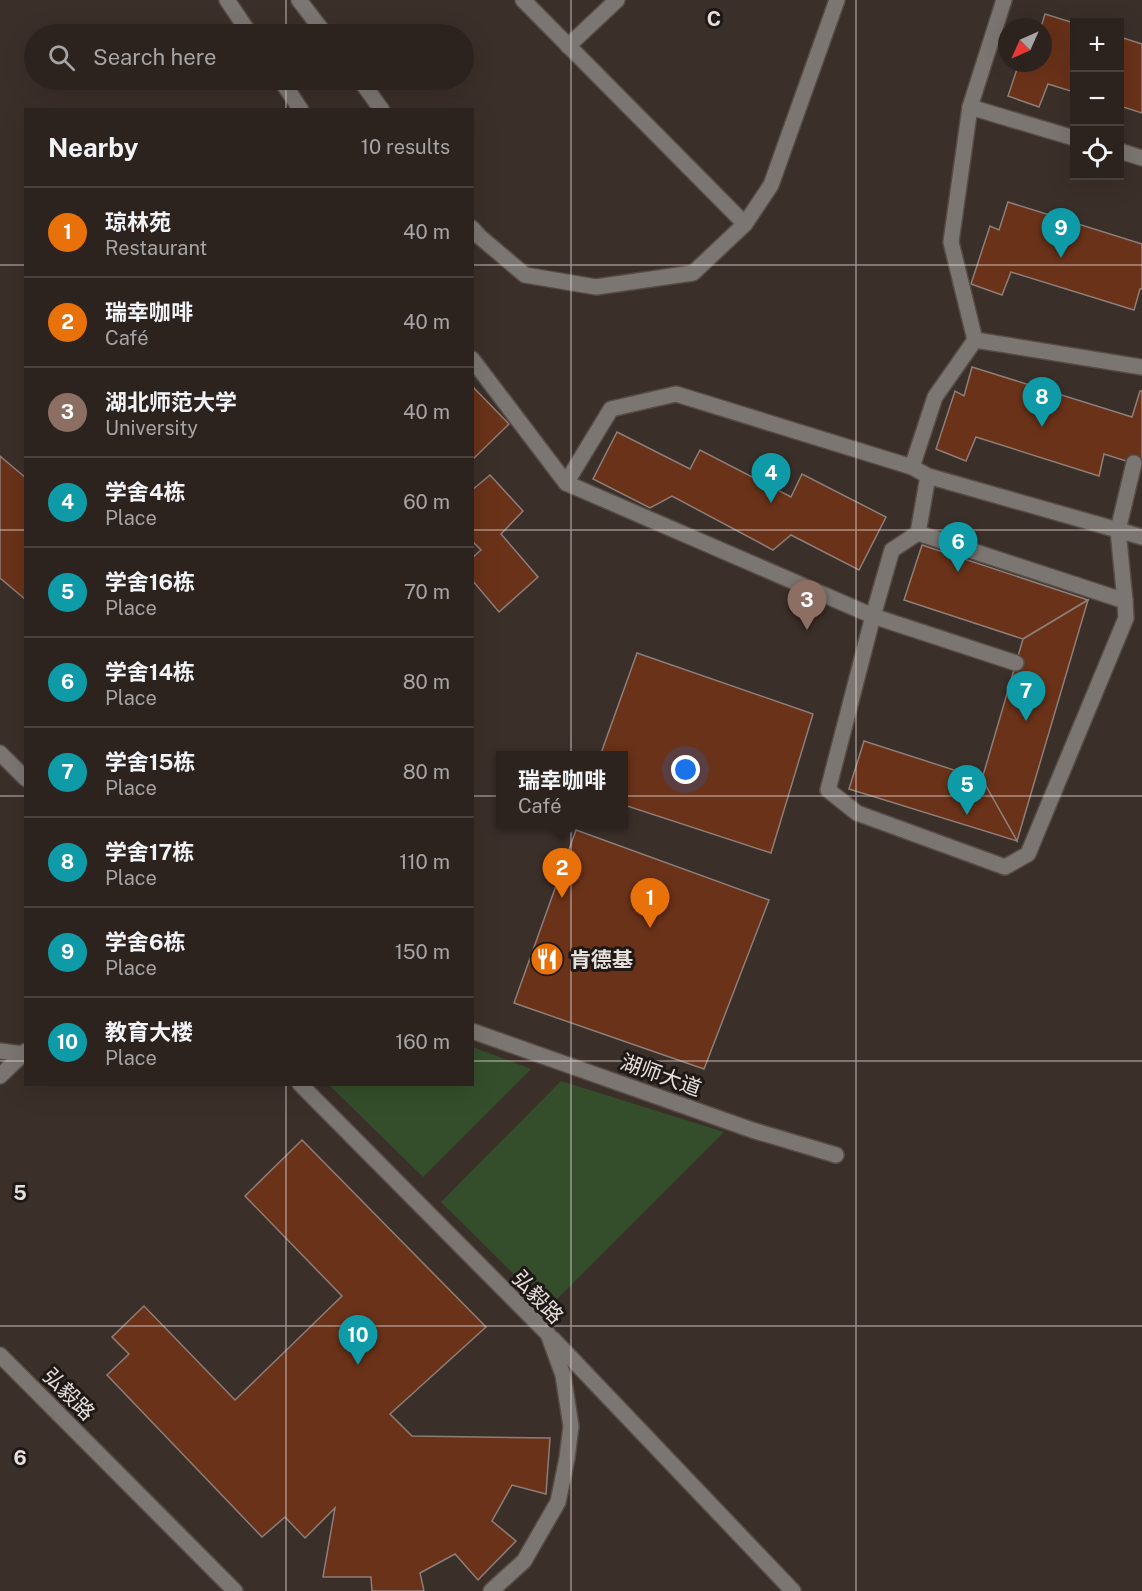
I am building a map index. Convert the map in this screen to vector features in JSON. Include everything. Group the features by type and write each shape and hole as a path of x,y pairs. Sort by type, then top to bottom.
{"street":[{"path":"227,0 243,24"},
{"path":"299,0 317,24"},
{"path":"523,0 745,224"},
{"path":"568,46 617,0"},
{"path":"474,230 525,275 596,287 693,273 745,224 771,185 837,0"},
{"path":"912,467 935,397 975,340 951,242 970,107 1004,0"},
{"path":"287,90 300,108"},
{"path":"367,90 381,108"},
{"path":"970,107 1070,137"},
{"path":"1124,153 1142,158"},
{"path":"975,340 1142,367"},
{"path":"474,362 566,483 873,616 1016,663"},
{"path":"566,483 610,409 676,394 912,467 928,476 1142,537"},
{"path":"928,476 918,533 892,550 828,790 857,813 1005,867 1028,854 1126,618 1118,530 1134,463"},
{"path":"918,533 1125,601"},
{"path":"0,753 24,777"},
{"name":"湖师大道","path":"474,1032 752,1130 836,1155"},
{"path":"0,1051 24,1053"},
{"path":"0,1076 24,1053"},
{"name":"弘毅路","path":"302,1086 548,1334 563,1375 571,1426 558,1502 524,1561 491,1591"},
{"path":"548,1334 793,1591"},
{"name":"弘毅路","path":"0,1354 235,1591"}],"green space":[{"path":"474,1047 531,1069 423,1177 330,1086 474,1086"},
{"path":"561,1081 724,1132 548,1308 441,1202"}],"building":[{"path":"1045,14 1070,22 1070,91 1048,84 1039,107 1008,96 1016,72 1052,72 1052,18 1044,18"},
{"path":"1124,38 1142,44 1142,113 1124,107"},
{"path":"1008,202 1142,244 1142,289 1140,289 1134,310 1011,272 1002,295 971,284 990,226 999,230"},
{"path":"972,367 1132,417 1140,391 1142,391 1142,466 1104,454 1099,476 976,437 966,461 936,449 955,391 964,396"},
{"path":"474,388 509,424 474,458"},
{"path":"617,432 690,469 700,450 791,497 802,474 886,517 859,570 791,535 773,550 672,496 650,508 593,479"},
{"path":"0,456 24,476 24,598 0,578"},
{"path":"490,475 523,511 501,534 538,577 499,612 474,582 474,556 481,550 474,543 474,488"},
{"path":"922,545 1088,600 1023,639 904,600"},
{"path":"1088,600 1017,841 982,779 1023,639"},
{"path":"637,653 813,714 771,853 628,806 628,751 602,751"},
{"path":"864,741 982,779 1017,841 849,789"},
{"path":"576,830 769,900 704,1069 514,1003"},
{"path":"302,1140 486,1327 390,1414 412,1436 550,1438 546,1494 512,1485 492,1521 516,1541 478,1580 455,1554 420,1573 424,1591 372,1591 371,1577 323,1577 335,1508 305,1538 285,1517 262,1537 107,1375 129,1354 112,1337 144,1306 235,1400 342,1296 245,1196"}],"place":[{"name":"学舍6栋","path":"1061,258"},
{"name":"学舍17栋","path":"1042,427"},
{"name":"学舍4栋","path":"771,503"},
{"name":"学舍14栋","path":"958,572"},
{"name":"湖北师范大学","path":"807,630"},
{"name":"学舍15栋","path":"1026,721"},
{"name":"学舍16栋","path":"967,815"},
{"name":"瑞幸咖啡","path":"562,898"},
{"name":"琼林苑","path":"650,928"},
{"name":"肯德基","path":"547,959"},
{"name":"教育大楼","path":"358,1365"}]}
